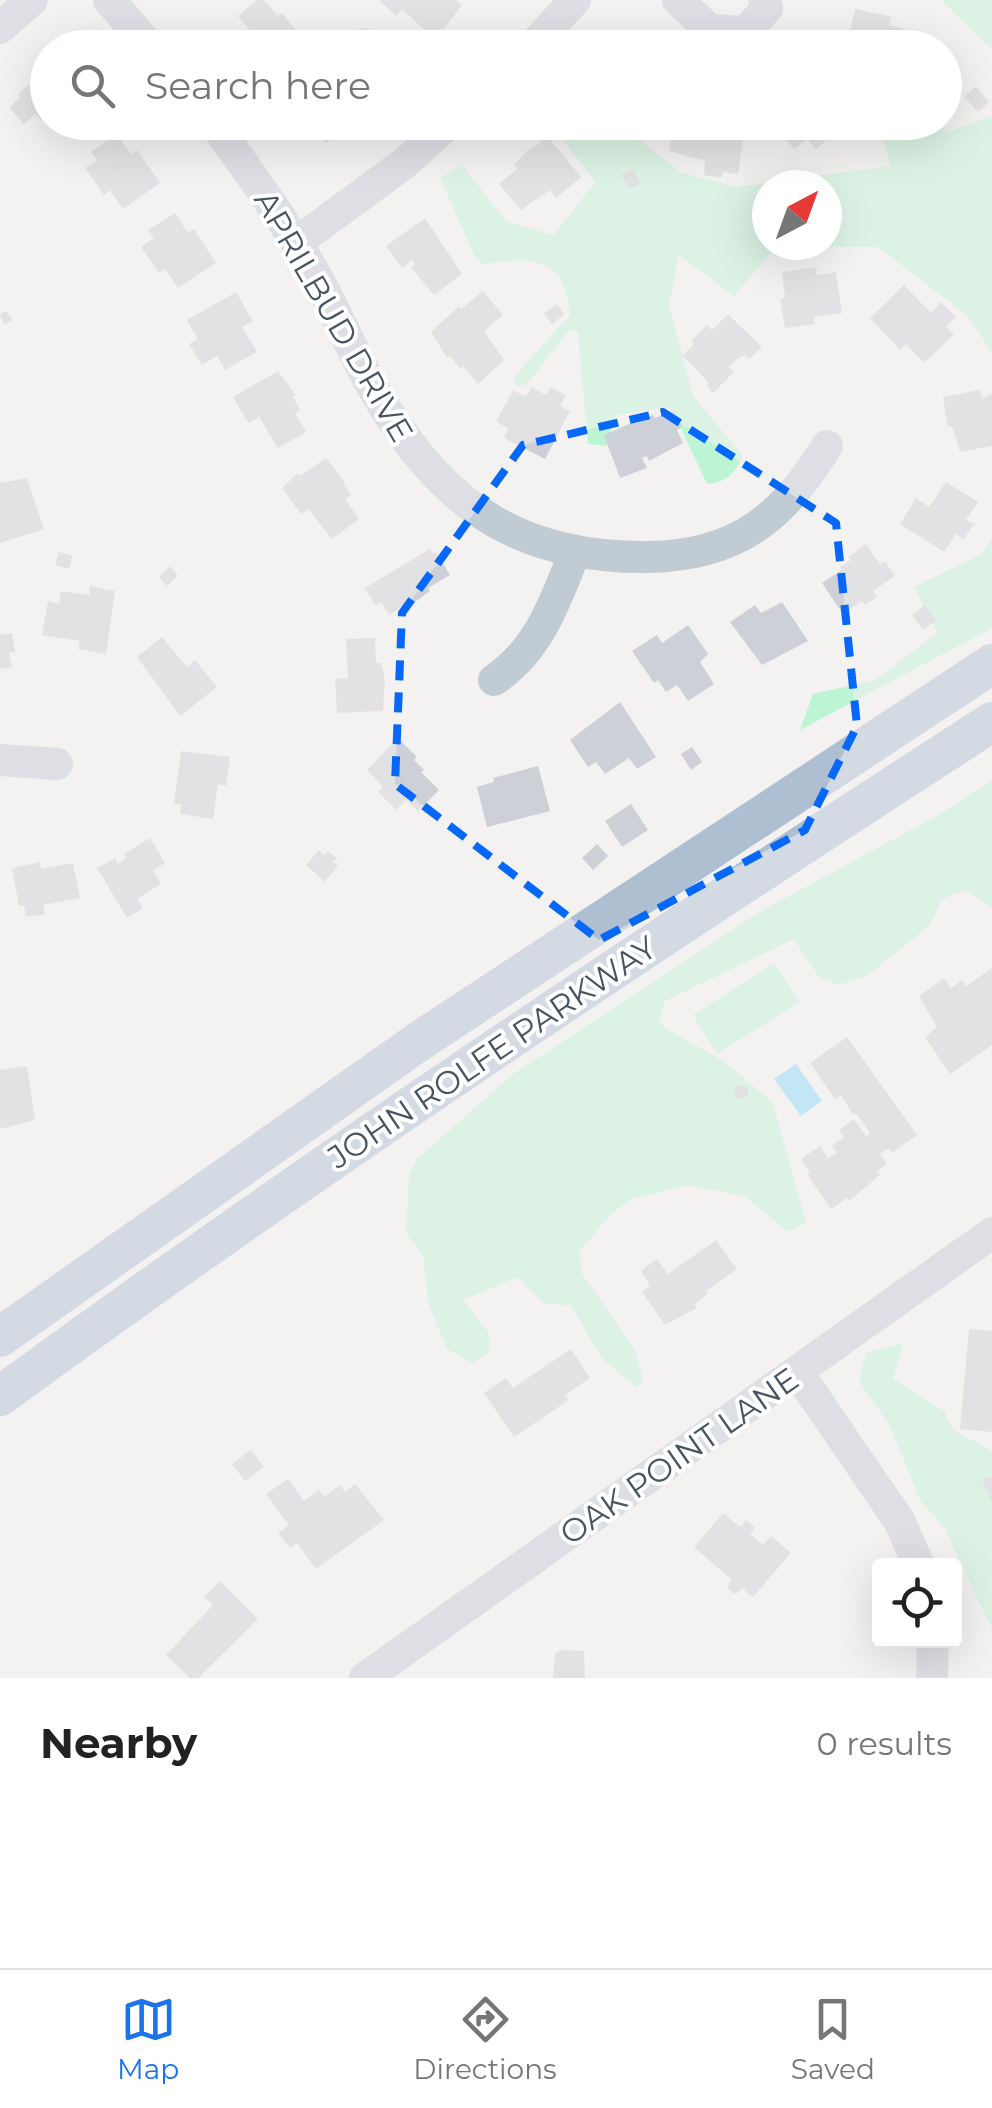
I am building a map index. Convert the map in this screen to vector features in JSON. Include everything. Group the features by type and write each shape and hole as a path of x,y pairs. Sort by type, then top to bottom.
{"main road":[{"name":"JOHN ROLFE PARKWAY","path":"0,1337 421,1040 992,664"},
{"name":"JOHN ROLFE PARKWAY","path":"0,1396 386,1122 747,880 992,722"}],"street":[{"path":"0,28 32,0"},
{"path":"109,0 135,30"},
{"path":"548,30 576,0"},
{"path":"678,0 710,30"},
{"path":"748,30 766,8 764,0"},
{"name":"APRILBUD DRIVE","path":"226,140 271,202 380,401 418,458 478,512 516,534 550,547 621,557 668,556 722,544 766,522 780,510 808,478 828,446"},
{"path":"296,244 430,140"},
{"path":"494,680 511,669 545,626 575,552"},
{"path":"0,760 56,764"},
{"name":"OAK POINT LANE","path":"365,1678 992,1233"},
{"path":"798,1373 900,1522 916,1558"},
{"path":"932,1678 933,1648"}],"highlighted area":[{"path":"663,412 836,523 857,726 805,830 599,940 395,784 402,613 523,445"}],"green space":[{"path":"941,0 992,0 992,49"},
{"path":"992,115 992,352 968,316 878,247 842,247 842,173 891,166 883,140 962,140 962,127"},
{"path":"564,140 640,140 680,172 736,187 752,185 752,260 765,260 734,296 679,255 669,304 693,396 743,456 730,476 707,484 671,407 616,415 606,446 588,444 578,332 570,329 527,384 518,386 513,378 570,315 567,295 561,280 543,264 483,264 475,257 440,177 463,166 507,222 554,235 595,182"},
{"path":"992,537 992,628 800,730 813,694 875,680 937,633 914,587 983,553"},
{"path":"992,780 992,908 965,890 942,899 930,925 868,975 839,985 820,978 794,939 665,1001 659,1020 665,1028 725,1062 773,1103 806,1223 788,1232 746,1197 689,1185 631,1199 610,1215 580,1251 581,1272 635,1350 643,1381 635,1387 602,1358 571,1306 543,1303 518,1277 463,1300 489,1333 489,1353 473,1363 447,1349 429,1305 423,1256 406,1233 409,1175 417,1159 513,1074 763,910 935,817"},
{"path":"774,963 799,1002 717,1054 693,1015"},
{"path":"903,1343 893,1379 944,1411 953,1430 992,1451 992,1629 962,1558 945,1529 920,1500 890,1426 859,1381 866,1353"}],"water":[{"path":"796,1064 822,1101 801,1116 774,1079"}],"building":[{"path":"257,0 264,0 296,30 250,30 238,16"},
{"path":"379,0 456,0 462,5 443,30 424,30 402,9 396,16"},
{"path":"855,9 891,17 889,25 908,30 850,30"},
{"path":"30,84 30,119 24,124 9,108 20,97 18,94"},
{"path":"976,86 989,102 978,112 964,97"},
{"path":"108,140 120,140 131,154 137,150 160,183 123,209 110,190 104,195 85,168 97,160 91,152"},
{"path":"544,140 550,140 581,177 556,198 550,190 521,210 499,184 517,169 514,165"},
{"path":"671,140 743,140 738,174 723,172 721,178 704,175 705,161 669,151"},
{"path":"786,140 806,140 794,149"},
{"path":"808,140 827,140 816,149"},
{"path":"633,169 641,183 630,189 621,175"},
{"path":"175,213 188,233 194,229 216,263 178,288 165,269 159,273 141,247 154,238 148,230"},
{"path":"425,218 462,274 434,295 411,267 415,264 412,260 402,268 386,246"},
{"path":"816,267 817,275 836,272 842,313 814,317 815,324 785,328 780,299 785,298 782,272"},
{"path":"904,285 931,313 941,302 956,317 946,326 954,334 924,363 906,344 900,350 870,318"},
{"path":"483,291 503,315 484,331 504,360 478,384 463,366 460,368 450,356 447,358 431,332 459,306 461,309"},
{"path":"236,292 253,321 242,327 257,352 225,370 217,356 202,365 189,344 198,339 187,320"},
{"path":"556,304 565,314 552,324 544,314"},
{"path":"7,311 12,320 4,325 0,314"},
{"path":"728,314 762,347 749,359 745,355 737,359 729,367 734,372 713,393 709,383 683,356 707,325 712,330"},
{"path":"278,371 296,395 293,397 300,410 295,413 306,432 278,448 259,417 248,423 233,397"},
{"path":"531,387 546,395 550,387 566,395 560,406 570,411 545,459 504,438 508,428 496,422 513,390 526,397"},
{"path":"980,390 982,399 992,393 992,446 960,452 952,426 948,427 943,397"},
{"path":"674,410 682,427 677,430 683,443 649,461 647,456 642,458 647,468 620,478 604,435"},
{"path":"326,458 345,482 351,495 345,499 359,519 332,539 308,509 301,514 282,488 298,473 300,476"},
{"path":"27,478 44,529 0,543 0,483"},
{"path":"946,482 978,502 966,520 974,524 964,539 956,534 944,552 900,524 916,498 929,507"},
{"path":"866,544 880,564 885,561 895,576 873,591 877,597 865,605 862,601 843,614 822,583 842,570 840,567 851,560 848,557"},
{"path":"430,549 450,575 404,610 402,607 389,615 381,602 375,605 365,588"},
{"path":"59,552 73,556 69,569 55,565"},
{"path":"170,566 178,576 167,586 159,577"},
{"path":"90,586 115,591 106,654 78,649 80,641 42,635 48,601 59,604 61,591 89,595"},
{"path":"782,602 808,641 762,665 730,622 755,605 761,613"},
{"path":"925,605 936,620 923,630 912,615"},
{"path":"688,625 708,654 700,662 714,684 688,701 677,685 666,692 658,680 654,683 632,651 657,635 662,643"},
{"path":"12,633 12,667 0,669 0,635"},
{"path":"162,637 187,667 195,660 217,687 180,716 137,657"},
{"path":"375,638 376,663 381,663 385,680 383,711 337,713 335,679 348,678 346,639"},
{"path":"620,702 656,757 637,769 629,758 605,774 596,762 588,767 570,740"},
{"path":"398,738 417,757 414,760 424,770 421,772 439,790 418,811 406,800 396,810 378,792 383,787 367,770"},
{"path":"692,747 702,762 691,770 681,754"},
{"path":"181,751 230,757 226,786 218,784 213,819 180,814 181,804 174,804"},
{"path":"538,766 550,811 487,827 477,787 494,782 493,778"},
{"path":"631,804 648,830 622,847 605,821"},
{"path":"150,838 165,863 153,870 161,884 137,899 143,908 127,918 97,868 115,858 118,864 127,858 124,854"},
{"path":"597,844 608,856 593,870 582,858"},
{"path":"319,850 337,858 333,862 338,866 325,882 306,865"},
{"path":"40,862 41,869 73,863 80,898 43,905 45,914 26,917 24,905 19,906 12,868"},
{"path":"992,968 992,1045 950,1074 925,1037 937,1027 919,996 944,978 951,988 962,980 966,986"},
{"path":"847,1037 917,1135 892,1153 889,1148 880,1154 887,1164 877,1171 880,1175 849,1201 847,1198 831,1209 801,1159 820,1146 828,1158 837,1153 832,1146 844,1137 839,1130 854,1119 866,1136 870,1133 841,1095 835,1099 810,1063"},
{"path":"27,1066 35,1120 0,1129 0,1070"},
{"path":"741,1085 748,1092 741,1099 734,1092"},
{"path":"716,1240 737,1269 706,1291 708,1294 694,1304 697,1308 665,1325 642,1292 650,1286 641,1271 657,1259 668,1274"},
{"path":"969,1329 992,1331 992,1432 960,1429"},
{"path":"571,1349 590,1378 565,1395 569,1400 514,1437 484,1393 506,1378 513,1388"},
{"path":"251,1450 264,1467 245,1481 232,1464"},
{"path":"992,1476 992,1503 982,1480"},
{"path":"288,1479 304,1501 319,1490 324,1497 340,1485 345,1492 355,1484 384,1520 316,1569 297,1543 290,1548 278,1533 289,1525 266,1494"},
{"path":"723,1513 740,1527 746,1520 755,1528 750,1534 763,1545 771,1536 791,1553 753,1597 742,1588 733,1593 728,1588 731,1579 694,1547"},
{"path":"220,1581 258,1619 198,1678 190,1678 166,1655 213,1605 204,1597"},
{"path":"584,1651 585,1678 553,1678 555,1653"}]}
